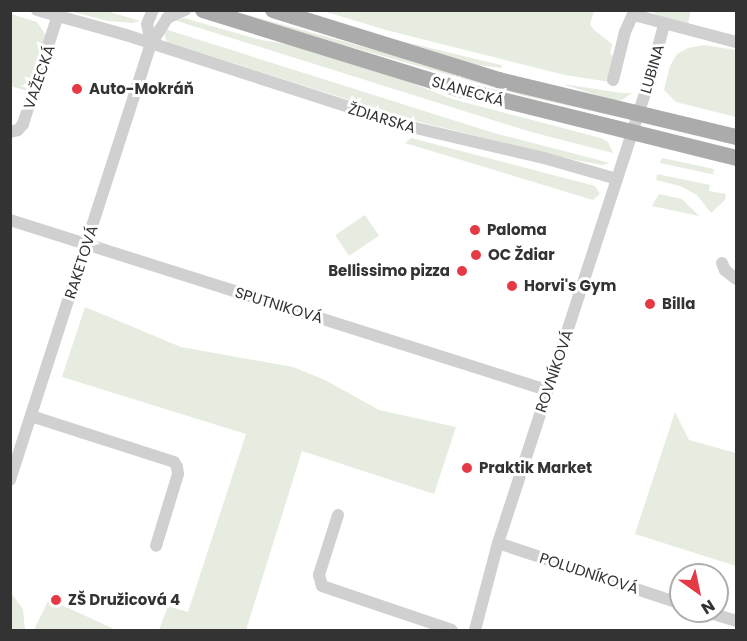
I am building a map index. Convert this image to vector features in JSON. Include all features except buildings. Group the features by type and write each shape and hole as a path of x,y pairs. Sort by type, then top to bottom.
{"main road":[{"name":"SLANECKÁ","path":"202,10 458,89 736,158"},
{"name":"SLANECKÁ","path":"273,10 499,80 736,137"}],"street":[{"path":"37,10 151,44"},
{"name":"RAKETOVÁ","path":"10,480 151,44 167,18 185,10"},
{"name":"LUBINA","path":"613,81 625,32 635,13 664,25 736,42"},
{"name":"VAŽECKÁ","path":"10,132 18,130 23,124 58,15"},
{"path":"126,35 140,31 150,15"},
{"name":"RAKETOVÁ","path":"150,15 151,44"},
{"name":"LUBINA","path":"638,114 664,25"},
{"name":"ŽDIARSKA","path":"151,44 411,127 544,158 617,178"},
{"name":"ROVNÍKOVÁ","path":"475,630 498,543 638,114"},
{"name":"SPUTNIKOVÁ","path":"10,220 547,390"},
{"path":"722,263 725,270 736,279"},
{"path":"31,416 174,462 178,474 156,546"},
{"path":"338,515 319,575 322,586 452,630"},
{"name":"POLUDNÍKOVÁ","path":"498,543 669,600"}],"shaded area":[{"path":"69,11 107,11 140,21 132,23 108,21"},
{"path":"224,11 233,11 618,117 521,95"},
{"path":"323,11 594,11 590,24 612,44 610,54 616,57 610,82 565,75 386,30"},
{"path":"651,11 691,11 688,23 659,16"},
{"path":"11,14 37,22 45,34 33,93 11,86"},
{"path":"184,18 377,69 452,99 601,138 608,142 613,153 531,132 174,20"},
{"path":"165,29 494,133 610,163 602,165 570,159 412,120 167,42"},
{"path":"384,37 501,65 502,68 469,64"},
{"path":"704,45 736,50 736,117 676,102 664,90 670,66 677,54 688,48"},
{"path":"563,84 632,93 622,100 614,101"},
{"path":"411,138 595,186 600,194 593,200 405,143"},
{"path":"662,158 714,169 713,174 730,178 660,163"},
{"path":"657,174 710,185 709,191 726,194 725,200 711,213 697,195 680,186 656,180"},
{"path":"659,194 682,199 699,216 652,206"},
{"path":"365,215 379,236 349,256 335,235"},
{"path":"85,307 181,347 293,367 325,380 379,410 456,427 434,494 302,451 246,630 159,630 168,606 188,612 246,434 62,377"},
{"path":"675,412 689,440 736,453 736,566 635,534"},
{"path":"11,593 23,609 25,630 11,630"},
{"path":"49,599 116,630 34,630"}],"place":[{"name":"Auto-Mokráň","path":"77,89"},
{"name":"Paloma","path":"475,230"},
{"name":"OC Ždiar","path":"476,255"},
{"name":"Bellissimo pizza","path":"462,271"},
{"name":"Horvi's Gym","path":"512,286"},
{"name":"Billa","path":"650,304"},
{"name":"Praktik Market","path":"467,468"},
{"name":"ZŠ Družicová 4","path":"56,600"}]}
